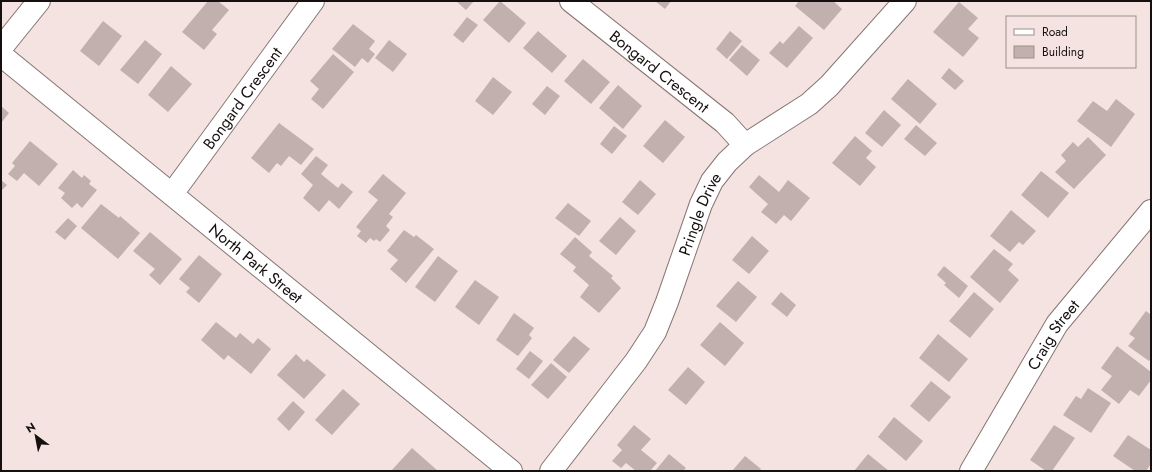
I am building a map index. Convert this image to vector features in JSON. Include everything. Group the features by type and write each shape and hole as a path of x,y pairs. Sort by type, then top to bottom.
{"street":[{"path":"1,48 38,1"},
{"name":"Bongard Crescent","path":"172,194 313,1"},
{"name":"Bongard Crescent","path":"571,1 725,123 745,145"},
{"name":"Pringle Drive","path":"551,471 636,361 655,332 701,204 712,181 727,162 745,145 789,119 814,100 905,1"},
{"name":"North Park Street","path":"1,55 511,471"},
{"name":"Craig Street","path":"971,471 1057,324 1151,211"}],"building":[{"path":"208,1 218,1 229,10 212,30 217,34 204,50 182,32"},
{"path":"456,1 474,1 466,10"},
{"path":"500,1 526,23 509,43 483,20"},
{"path":"655,1 671,1 665,9"},
{"path":"799,1 833,1 842,9 824,30 795,6"},
{"path":"959,2 978,18 968,29 979,38 963,57 933,32"},
{"path":"467,17 478,25 463,43 453,35"},
{"path":"103,21 122,36 99,66 80,51"},
{"path":"353,24 375,41 369,49 375,54 368,63 362,58 355,67 332,49"},
{"path":"799,26 813,38 787,68 769,53 780,41 783,44"},
{"path":"538,31 567,56 552,73 523,48"},
{"path":"730,31 742,41 727,59 716,49"},
{"path":"145,40 162,54 138,84 120,70"},
{"path":"389,40 407,54 393,72 375,58"},
{"path":"742,45 760,60 747,76 729,60"},
{"path":"333,54 354,72 323,109 311,99 319,89 310,81"},
{"path":"583,59 610,82 591,104 564,81"},
{"path":"171,66 192,84 168,112 148,95"},
{"path":"949,68 964,81 955,90 941,78"},
{"path":"493,77 512,92 493,115 475,101"},
{"path":"908,79 937,104 920,124 891,99"},
{"path":"618,85 642,106 623,129 599,108"},
{"path":"547,86 560,96 545,115 532,104"},
{"path":"1116,99 1135,114 1111,147 1077,121 1093,101 1107,111"},
{"path":"1,106 9,113 1,123"},
{"path":"884,110 901,125 882,147 865,133"},
{"path":"665,120 685,137 663,163 643,146"},
{"path":"279,123 314,149 301,165 289,156 281,166 277,163 269,173 251,158"},
{"path":"916,125 937,143 925,156 904,139"},
{"path":"614,126 627,136 612,154 600,144"},
{"path":"855,136 872,151 866,158 876,167 860,186 832,163"},
{"path":"1088,137 1106,155 1074,189 1055,172 1066,161 1061,155 1073,142 1078,147"},
{"path":"30,141 58,164 39,186 24,173 17,181 8,174 15,166 12,163"},
{"path":"316,156 328,165 321,174 338,188 342,183 353,192 339,209 329,200 319,212 303,198 313,185 301,174"},
{"path":"73,170 82,178 84,175 91,181 89,184 97,190 82,208 77,203 72,208 61,198 65,193 58,188"},
{"path":"1041,171 1069,193 1048,218 1021,195"},
{"path":"383,174 406,193 389,214 393,217 386,226 390,230 380,242 376,239 374,241 370,238 366,243 357,236 361,231 356,227 378,200 368,192"},
{"path":"759,175 779,192 788,180 810,198 791,221 784,215 776,224 761,212 768,204 749,187"},
{"path":"1,180 7,185 1,191"},
{"path":"640,180 656,194 638,215 622,202"},
{"path":"568,203 591,221 579,236 555,218"},
{"path":"101,204 119,218 120,216 140,233 118,259 81,228"},
{"path":"1011,210 1036,231 1023,245 1019,242 1010,252 990,236"},
{"path":"620,217 636,231 616,255 599,241"},
{"path":"68,218 77,226 65,240 55,232"},
{"path":"404,230 414,237 416,235 434,249 406,283 390,269 398,260 387,251"},
{"path":"150,232 182,259 160,285 149,275 155,269 133,251"},
{"path":"752,236 769,251 749,274 732,260"},
{"path":"575,237 592,252 589,256 613,276 611,278 621,288 599,313 580,297 589,285 573,271 576,267 560,254"},
{"path":"994,249 1013,264 1008,270 1019,280 1000,303 970,277"},
{"path":"199,255 222,274 199,303 186,292 190,288 179,279"},
{"path":"438,256 458,271 435,302 415,287"},
{"path":"944,266 968,286 959,298 944,285 946,283 937,275"},
{"path":"475,280 499,297 479,325 455,307"},
{"path":"738,281 757,297 736,322 716,306"},
{"path":"781,292 796,305 787,317 771,304"},
{"path":"974,292 994,309 970,338 949,321"},
{"path":"1146,311 1151,315 1151,358 1149,361 1128,346 1135,338 1129,334"},
{"path":"514,313 534,328 529,335 532,338 518,356 496,340"},
{"path":"216,322 236,338 240,333 253,344 258,338 271,349 251,374 228,355 224,360 201,340"},
{"path":"720,322 744,343 725,366 700,345"},
{"path":"938,334 968,359 949,382 919,358"},
{"path":"574,336 590,349 569,373 553,360"},
{"path":"1117,346 1151,372 1151,380 1139,396 1130,390 1119,404 1101,390 1112,376 1101,368"},
{"path":"530,351 543,361 529,379 516,369"},
{"path":"296,354 304,362 307,359 326,375 304,399 277,375"},
{"path":"551,363 567,377 548,399 531,385"},
{"path":"688,367 705,382 686,405 668,390"},
{"path":"931,381 951,397 929,422 910,406"},
{"path":"1088,388 1111,403 1091,433 1063,415 1076,396 1081,399"},
{"path":"343,389 360,404 332,435 315,420"},
{"path":"293,401 305,412 289,431 277,419"},
{"path":"894,417 923,441 906,461 878,437"},
{"path":"634,425 651,439 641,450 657,463 650,471 636,471 626,463 621,468 612,461 622,450 617,445"},
{"path":"1054,425 1075,438 1052,471 1046,471 1030,460"},
{"path":"1128,435 1151,450 1151,464 1146,471 1135,471 1113,456"},
{"path":"412,448 438,471 391,471"},
{"path":"669,454 686,468 683,471 655,471"},
{"path":"868,454 889,471 854,471"},
{"path":"745,456 761,469 760,471 732,471"}]}
